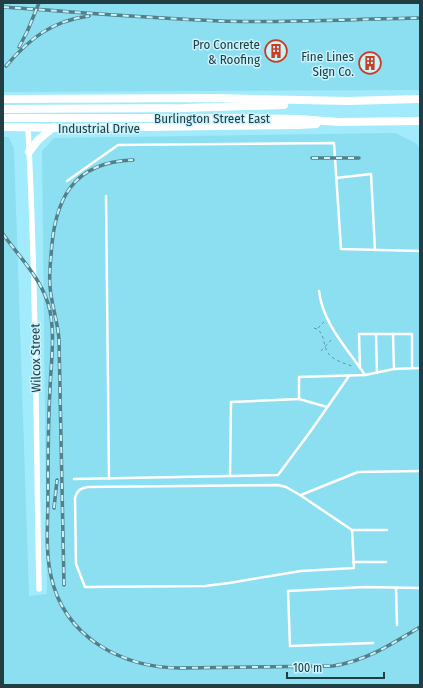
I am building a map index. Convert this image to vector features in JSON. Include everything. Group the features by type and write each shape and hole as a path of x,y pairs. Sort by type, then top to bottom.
{"main road":[{"path":"28,128 34,114 45,104 55,98"},
{"name":"Burlington Street East","path":"3,99 214,98 347,101 420,99"},
{"path":"3,99 12,105 20,114 28,128"},
{"name":"Burlington Street East","path":"3,109 206,107 335,103 347,101"},
{"name":"Burlington Street East","path":"3,118 298,119 339,122 420,122"},
{"name":"Industrial Drive","path":"3,127 298,125 339,122"},
{"path":"391,122 420,128"},
{"path":"29,152 38,140 54,127"}],"street":[{"name":"Wilcox Street","path":"28,128 33,274 39,589"}],"lane":[{"path":"67,181 118,145 334,143 341,249 420,251"},
{"path":"336,178 371,174 375,250"},
{"path":"106,196 109,478"},
{"path":"319,291 321,305 327,320 365,375"},
{"path":"360,368 359,334 412,334 412,368"},
{"path":"376,334 377,373"},
{"path":"393,334 394,369"},
{"path":"299,399 299,377 365,375 394,369 420,368"},
{"path":"74,479 278,475 349,376"},
{"path":"230,476 231,402 299,399 327,407"},
{"path":"300,495 358,472 420,471"},
{"path":"352,530 354,568 301,571 229,583 184,587 85,587 76,564 75,498 78,491 84,488 278,485 286,487 300,495 352,530 387,530"},
{"path":"354,562 386,562"},
{"path":"373,643 290,646 288,591 365,587 420,588"},
{"path":"396,588 397,626"}],"path":[{"path":"314,328 317,328 327,320"},
{"path":"317,328 324,337 325,346 328,353 337,360 360,368"},
{"path":"321,351 336,335"}],"shaded area":[{"path":"3,3 420,3 420,90 3,92"},
{"path":"395,133 416,143 420,149 420,685 3,685 3,137 9,137 14,149 29,596 47,594 42,151 54,138"}],"railway":[{"path":"19,47 39,3"},
{"path":"3,7 139,17 220,21 420,18"},
{"path":"6,66 24,47 43,32 64,22 89,16"},
{"path":"312,158 359,158"},
{"path":"64,585 59,340 50,278 53,236 56,218 62,202 70,188 81,176 95,168 112,162 133,160"},
{"path":"3,234 31,270 43,290 50,311 52,340 48,428 48,556 51,576 58,597 68,616 82,632 99,645 117,655 159,667 333,666 345,664 368,656 420,627"},
{"path":"54,508 57,480"}],"place":[{"name":"Pro Concrete & Roofing","path":"276,51"},
{"name":"Fine Lines Sign Co.","path":"370,63"}]}
